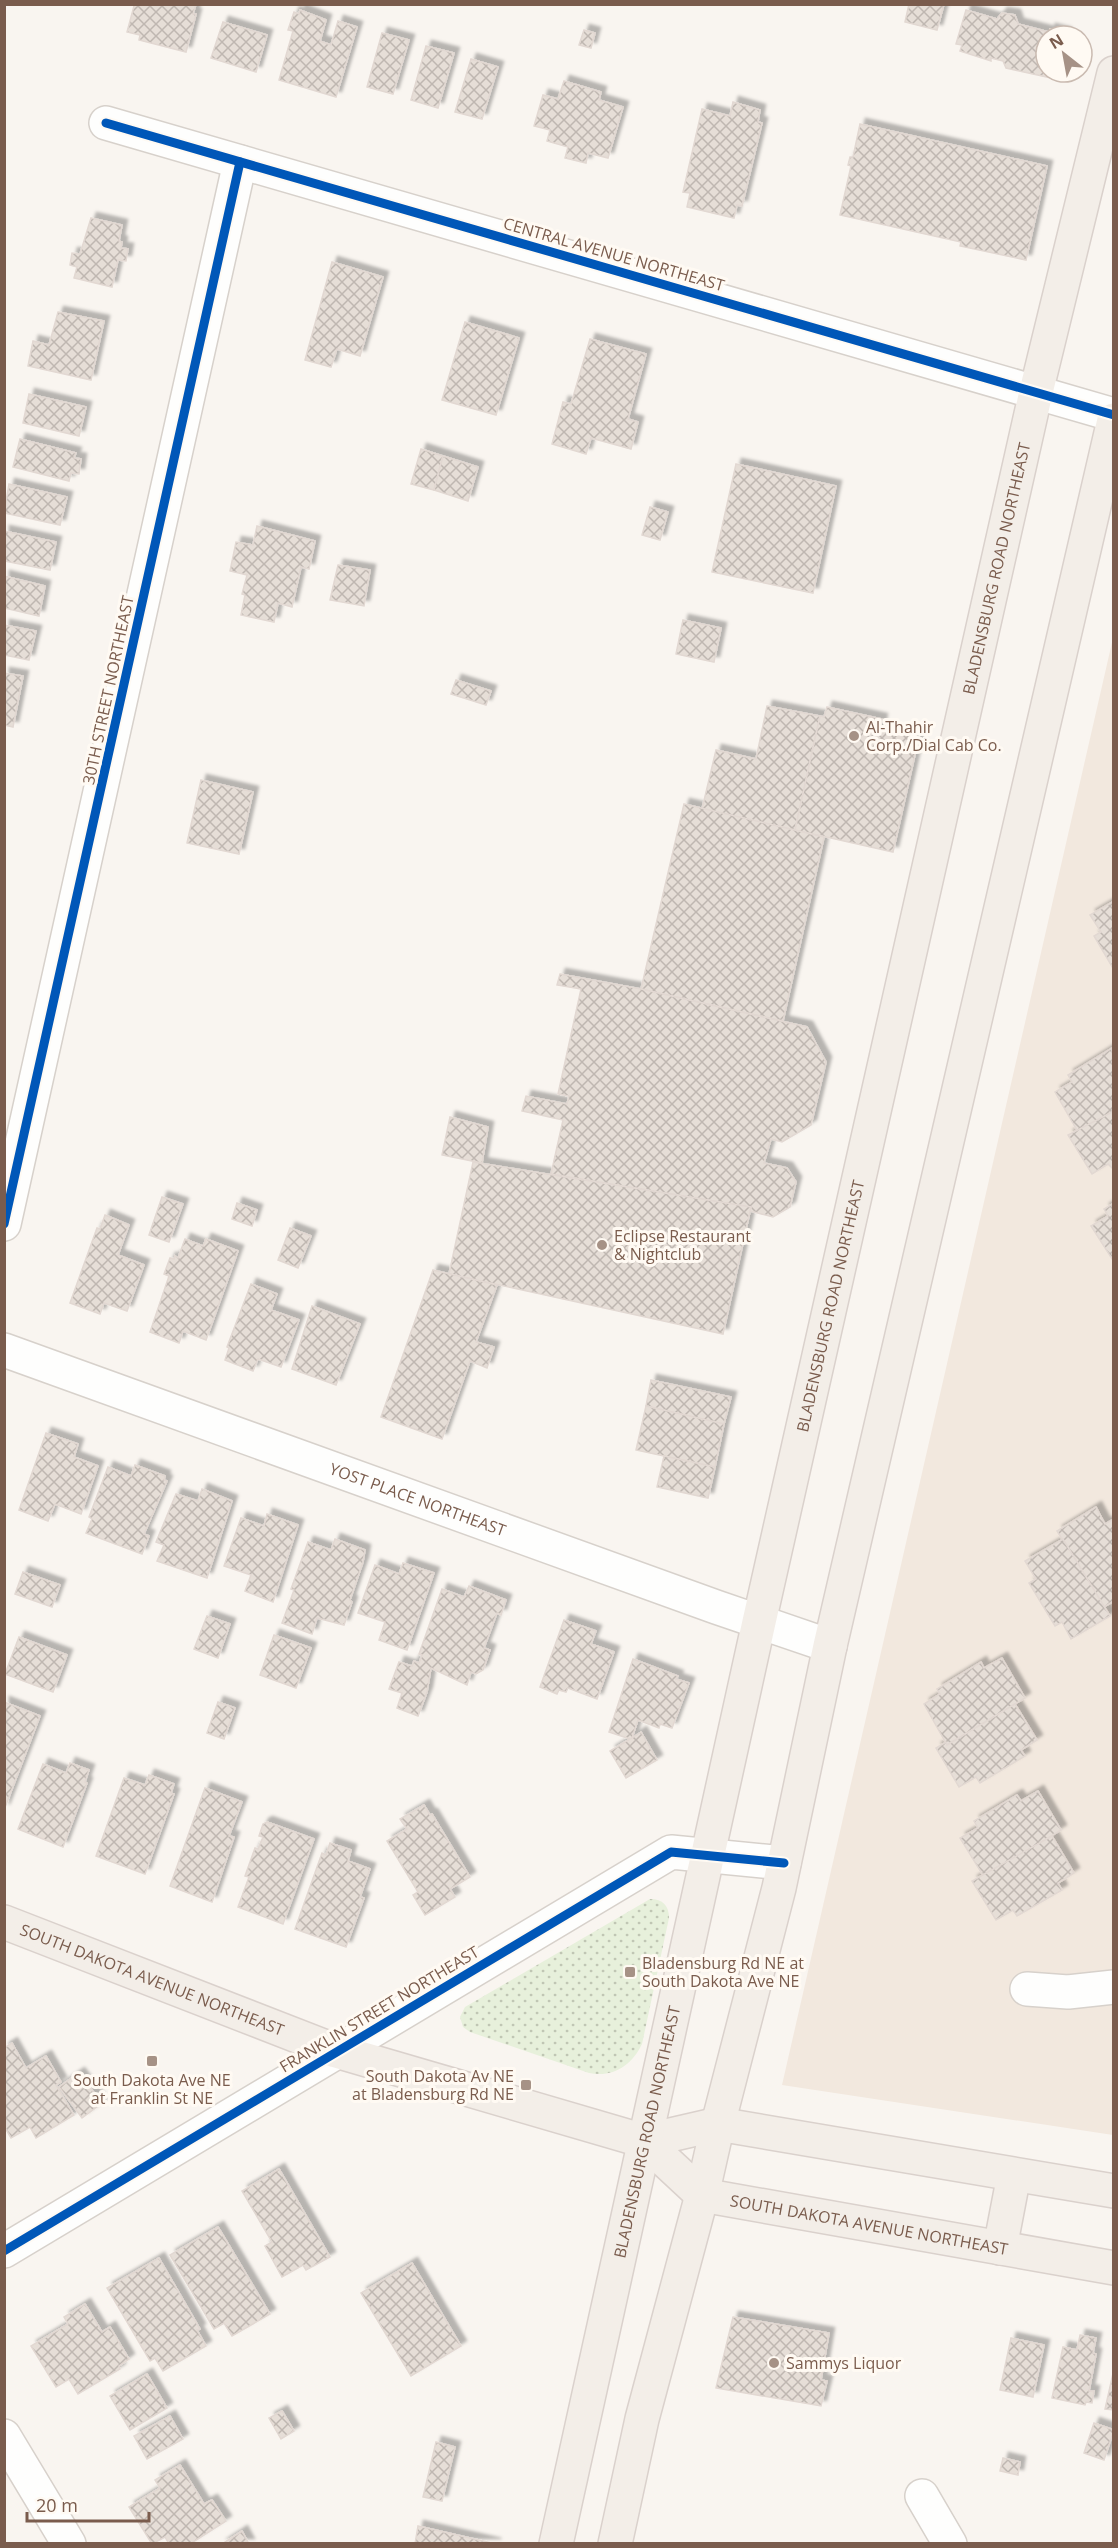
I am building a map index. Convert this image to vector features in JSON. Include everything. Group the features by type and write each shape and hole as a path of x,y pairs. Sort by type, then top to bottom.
{"main road":[{"name":"BLADENSBURG ROAD NORTHEAST","path":"556,2544 759,1622 1036,392 1113,73"},
{"path":"615,2544 641,2426 702,2195 784,1863 830,1646 1113,420"},
{"name":"SOUTH DAKOTA AVENUE NORTHEAST","path":"4,1922 336,2051 644,2141 702,2195 1113,2268"},
{"name":"SOUTH DAKOTA AVENUE NORTHEAST","path":"644,2141 718,2124 1113,2191"},
{"path":"1000,2248 1014,2175"}],"street":[{"name":"CENTRAL AVENUE NORTHEAST","path":"106,123 1113,415"},
{"name":"30TH STREET NORTHEAST","path":"4,1224 240,162"},
{"name":"YOST PLACE NORTHEAST","path":"4,1350 830,1646"},
{"name":"FRANKLIN STREET NORTHEAST","path":"4,2251 671,1852 784,1863"},
{"path":"1028,1989 1068,1992 1113,1987"},
{"path":"4,2436 69,2544"},
{"path":"922,2496 950,2544"}],"shaded area":[{"path":"1113,638 1113,2135 782,2085"}],"green space":[{"path":"650,1899 664,1904 669,1918 642,2044 627,2064 606,2074 589,2073 470,2032 463,2027 460,2017 465,2007"}],"building":[{"path":"131,4 196,4 193,14 196,14 186,52 139,40 140,35 127,32 134,6"},
{"path":"909,4 944,4 937,30 905,22"},
{"path":"300,10 326,20 320,41 331,45 338,21 357,27 336,97 279,80 293,31 288,30 294,12 299,14"},
{"path":"966,10 997,19 1002,13 1015,15 1018,24 1034,28 1034,74 1006,68 1003,61 991,58 991,61 960,51 962,45 956,44"},
{"path":"223,22 267,35 256,72 211,58"},
{"path":"584,30 595,33 591,48 579,45"},
{"path":"382,33 409,40 393,94 367,87"},
{"path":"426,46 454,53 438,108 411,100"},
{"path":"471,59 498,67 482,119 455,112"},
{"path":"564,81 601,92 599,100 623,107 608,158 588,153 586,163 565,158 568,147 547,141 550,130 534,126 543,95 558,99"},
{"path":"733,102 760,110 758,122 762,123 742,206 737,205 734,218 687,207 690,193 683,192 702,109 730,116"},
{"path":"860,124 1047,166 1026,260 960,246 961,242 840,215 851,166 848,165 850,157 853,157"},
{"path":"91,218 122,225 119,241 122,242 121,248 128,249 126,261 118,260 112,287 74,278 77,267 70,265 72,253 80,254"},
{"path":"332,262 383,277 360,356 337,349 331,367 305,360"},
{"path":"58,312 104,321 91,380 28,366 33,341 49,345"},
{"path":"465,322 519,338 496,415 442,400"},
{"path":"590,339 646,354 628,419 638,422 631,449 591,438 586,454 552,444 563,402 571,404"},
{"path":"29,394 86,407 79,436 23,423"},
{"path":"20,439 76,453 74,458 81,459 79,474 71,473 69,481 13,467"},
{"path":"421,449 443,456 434,490 411,484"},
{"path":"443,456 478,467 468,501 434,490"},
{"path":"736,464 836,486 813,593 712,572"},
{"path":"9,484 67,497 60,525 4,513"},
{"path":"650,507 668,512 660,540 642,535"},
{"path":"257,526 315,541 309,569 301,567 292,607 278,603 274,622 241,615 245,595 242,594 247,575 230,571 236,542 253,545"},
{"path":"4,531 56,542 50,570 4,561"},
{"path":"338,565 370,570 364,606 330,600"},
{"path":"4,576 45,586 39,616 4,608"},
{"path":"683,620 721,628 714,662 676,654"},
{"path":"4,625 36,631 29,660 4,655"},
{"path":"4,673 23,676 13,727 4,725"},
{"path":"456,680 491,691 486,705 451,694"},
{"path":"767,706 820,716 795,830 702,809 716,750 756,759"},
{"path":"827,707 882,719 880,729 919,737 893,852 795,830 820,716 824,717"},
{"path":"201,780 253,792 239,854 187,843"},
{"path":"684,804 824,837 783,1021 641,989"},
{"path":"1114,901 1114,970 1094,936 1101,932 1090,915"},
{"path":"560,974 641,989 807,1027 826,1062 811,1125 782,1142 771,1139 764,1163 787,1168 796,1182 790,1207 773,1217 750,1211 751,1207 551,1174 563,1120 522,1111 526,1096 567,1104 569,1096 558,1094 581,989 557,985"},
{"path":"1112,1048 1114,1111 1078,1132 1055,1092 1072,1082 1068,1075"},
{"path":"1114,1111 1114,1170 1108,1164 1092,1174 1068,1135"},
{"path":"450,1117 488,1127 482,1163 442,1155"},
{"path":"473,1162 751,1207 723,1334 449,1274"},
{"path":"162,1197 183,1204 169,1242 149,1235"},
{"path":"237,1203 257,1210 252,1226 232,1219"},
{"path":"1114,1203 1114,1262 1091,1226 1108,1216 1104,1209"},
{"path":"105,1215 129,1225 118,1255 144,1265 127,1311 104,1303 100,1314 70,1303 97,1228 100,1229"},
{"path":"290,1228 311,1236 298,1268 278,1260"},
{"path":"185,1239 203,1246 206,1239 238,1251 206,1340 183,1331 179,1343 150,1332 169,1276 164,1274 170,1258 174,1259 175,1256 178,1258"},
{"path":"433,1270 497,1285 476,1342 494,1347 487,1368 470,1361 442,1439 381,1417"},
{"path":"251,1284 277,1294 271,1310 299,1320 281,1367 258,1359 253,1371 225,1360 229,1348 227,1347"},
{"path":"312,1306 360,1324 336,1385 292,1369"},
{"path":"651,1380 731,1397 724,1424 646,1406"},
{"path":"646,1406 724,1424 715,1467 636,1450"},
{"path":"46,1433 78,1444 74,1457 98,1466 81,1514 55,1504 48,1521 19,1510"},
{"path":"664,1456 715,1467 708,1498 657,1487"},
{"path":"135,1465 165,1476 164,1480 167,1481 144,1534 149,1536 142,1554 86,1533 92,1519 89,1517 108,1467 131,1476"},
{"path":"202,1489 232,1501 207,1578 157,1561 164,1545 156,1542 176,1494 198,1501"},
{"path":"1096,1507 1105,1524 1112,1520 1114,1523 1114,1601 1104,1607 1057,1531"},
{"path":"267,1514 298,1525 273,1602 245,1591 251,1575 224,1566 241,1518 264,1526"},
{"path":"335,1539 365,1550 344,1625 317,1618 312,1634 282,1623 294,1590 291,1589 308,1542 331,1550"},
{"path":"1063,1539 1110,1616 1071,1639 1062,1622 1055,1626 1029,1583 1036,1579 1025,1561"},
{"path":"403,1563 434,1573 407,1650 379,1640 385,1622 358,1613 375,1565 399,1574"},
{"path":"23,1572 60,1585 52,1607 15,1594"},
{"path":"469,1586 506,1600 501,1615 497,1613 484,1648 490,1650 483,1670 476,1674 471,1672 467,1685 431,1668 427,1692 418,1716 397,1708 402,1693 389,1689 399,1662 412,1666 414,1661 419,1663 422,1655 419,1654 442,1589 464,1597"},
{"path":"207,1616 230,1624 218,1658 194,1649"},
{"path":"564,1620 596,1631 591,1644 614,1652 597,1699 568,1688 566,1692 559,1690 557,1694 540,1687"},
{"path":"274,1635 311,1648 296,1688 260,1675"},
{"path":"19,1637 67,1655 53,1692 5,1674"},
{"path":"1002,1658 1025,1698 947,1745 924,1704 940,1694 937,1689 981,1662 984,1668"},
{"path":"633,1659 678,1676 676,1679 689,1683 672,1728 660,1724 659,1728 638,1720 632,1738 641,1732 657,1760 626,1778 610,1751 630,1739 609,1732"},
{"path":"4,1702 40,1716 4,1810"},
{"path":"218,1702 235,1708 224,1739 207,1733"},
{"path":"1015,1704 1037,1740 1021,1750 1025,1756 980,1783 976,1777 959,1787 936,1748 946,1742 947,1745"},
{"path":"70,1763 89,1770 85,1782 87,1783 63,1847 18,1829 43,1764 66,1773"},
{"path":"149,1775 174,1784 171,1793 174,1794 145,1874 96,1856 124,1778 145,1785"},
{"path":"205,1788 242,1802 229,1836 234,1837 212,1902 170,1886"},
{"path":"1038,1791 1061,1830 984,1877 960,1838 978,1828 974,1821 1017,1795 1021,1801"},
{"path":"424,1805 430,1815 432,1814 470,1877 450,1889 455,1897 425,1915 413,1895 418,1892 387,1841 407,1829 400,1819"},
{"path":"267,1822 314,1839 283,1924 238,1907 249,1877 245,1876 255,1848 258,1849 263,1837 259,1836 263,1824"},
{"path":"1052,1836 1074,1873 1058,1883 1062,1890 1017,1916 1013,1910 996,1920 972,1881"},
{"path":"330,1843 351,1850 348,1861 370,1869 360,1897 364,1898 346,1947 295,1929 322,1853 326,1855"},
{"path":"12,2043 26,2068 46,2056 61,2082 56,2085 74,2115 36,2138 30,2127 11,2138 4,2126 4,2048"},
{"path":"79,2073 102,2103 82,2118 59,2087"},
{"path":"279,2169 330,2257 306,2270 303,2265 282,2277 265,2246 272,2242 242,2191"},
{"path":"218,2227 270,2314 232,2336 224,2323 214,2329 170,2255"},
{"path":"159,2258 200,2329 197,2330 206,2346 163,2371 155,2358 150,2361 107,2288"},
{"path":"412,2263 461,2346 411,2376 361,2293"},
{"path":"85,2304 102,2332 110,2327 129,2359 119,2366 120,2369 78,2394 69,2379 56,2387 31,2346 68,2324 64,2317"},
{"path":"733,2317 829,2333 821,2380 827,2381 821,2406 716,2388"},
{"path":"1080,2335 1096,2338 1093,2353 1096,2354 1089,2391 1094,2391 1092,2403 1086,2402 1085,2405 1052,2398 1063,2347 1077,2350"},
{"path":"1011,2338 1044,2345 1033,2397 1000,2390"},
{"path":"1114,2369 1114,2410 1105,2409"},
{"path":"147,2374 167,2408 130,2430 110,2396"},
{"path":"282,2411 294,2431 281,2439 269,2418"},
{"path":"170,2416 183,2439 147,2459 134,2436"},
{"path":"1094,2423 1114,2430 1104,2460 1084,2453"},
{"path":"436,2442 455,2447 442,2501 423,2497"},
{"path":"1003,2458 1020,2462 1018,2475 1000,2471"},
{"path":"180,2465 204,2504 212,2500 226,2521 190,2544 169,2544 165,2537 152,2544 129,2507 160,2488 155,2480"},
{"path":"418,2526 496,2544 415,2544"},
{"path":"242,2531 249,2544 222,2544"}],"cycle path":[{"path":"106,123 1114,415"},
{"path":"4,1224 240,162"},
{"path":"4,2251 671,1852 784,1863"}],"place":[{"name":"Al-Thahir Corp./Dial Cab Co.","path":"854,736"},
{"name":"Eclipse Restaurant & Nightclub","path":"602,1245"},
{"name":"Bladensburg Rd NE at South Dakota Ave NE","path":"630,1972"},
{"name":"South Dakota Ave NE at Franklin St NE","path":"152,2061"},
{"name":"South Dakota Av NE at Bladensburg Rd NE","path":"526,2085"},
{"name":"Sammys Liquor","path":"774,2363"}]}
